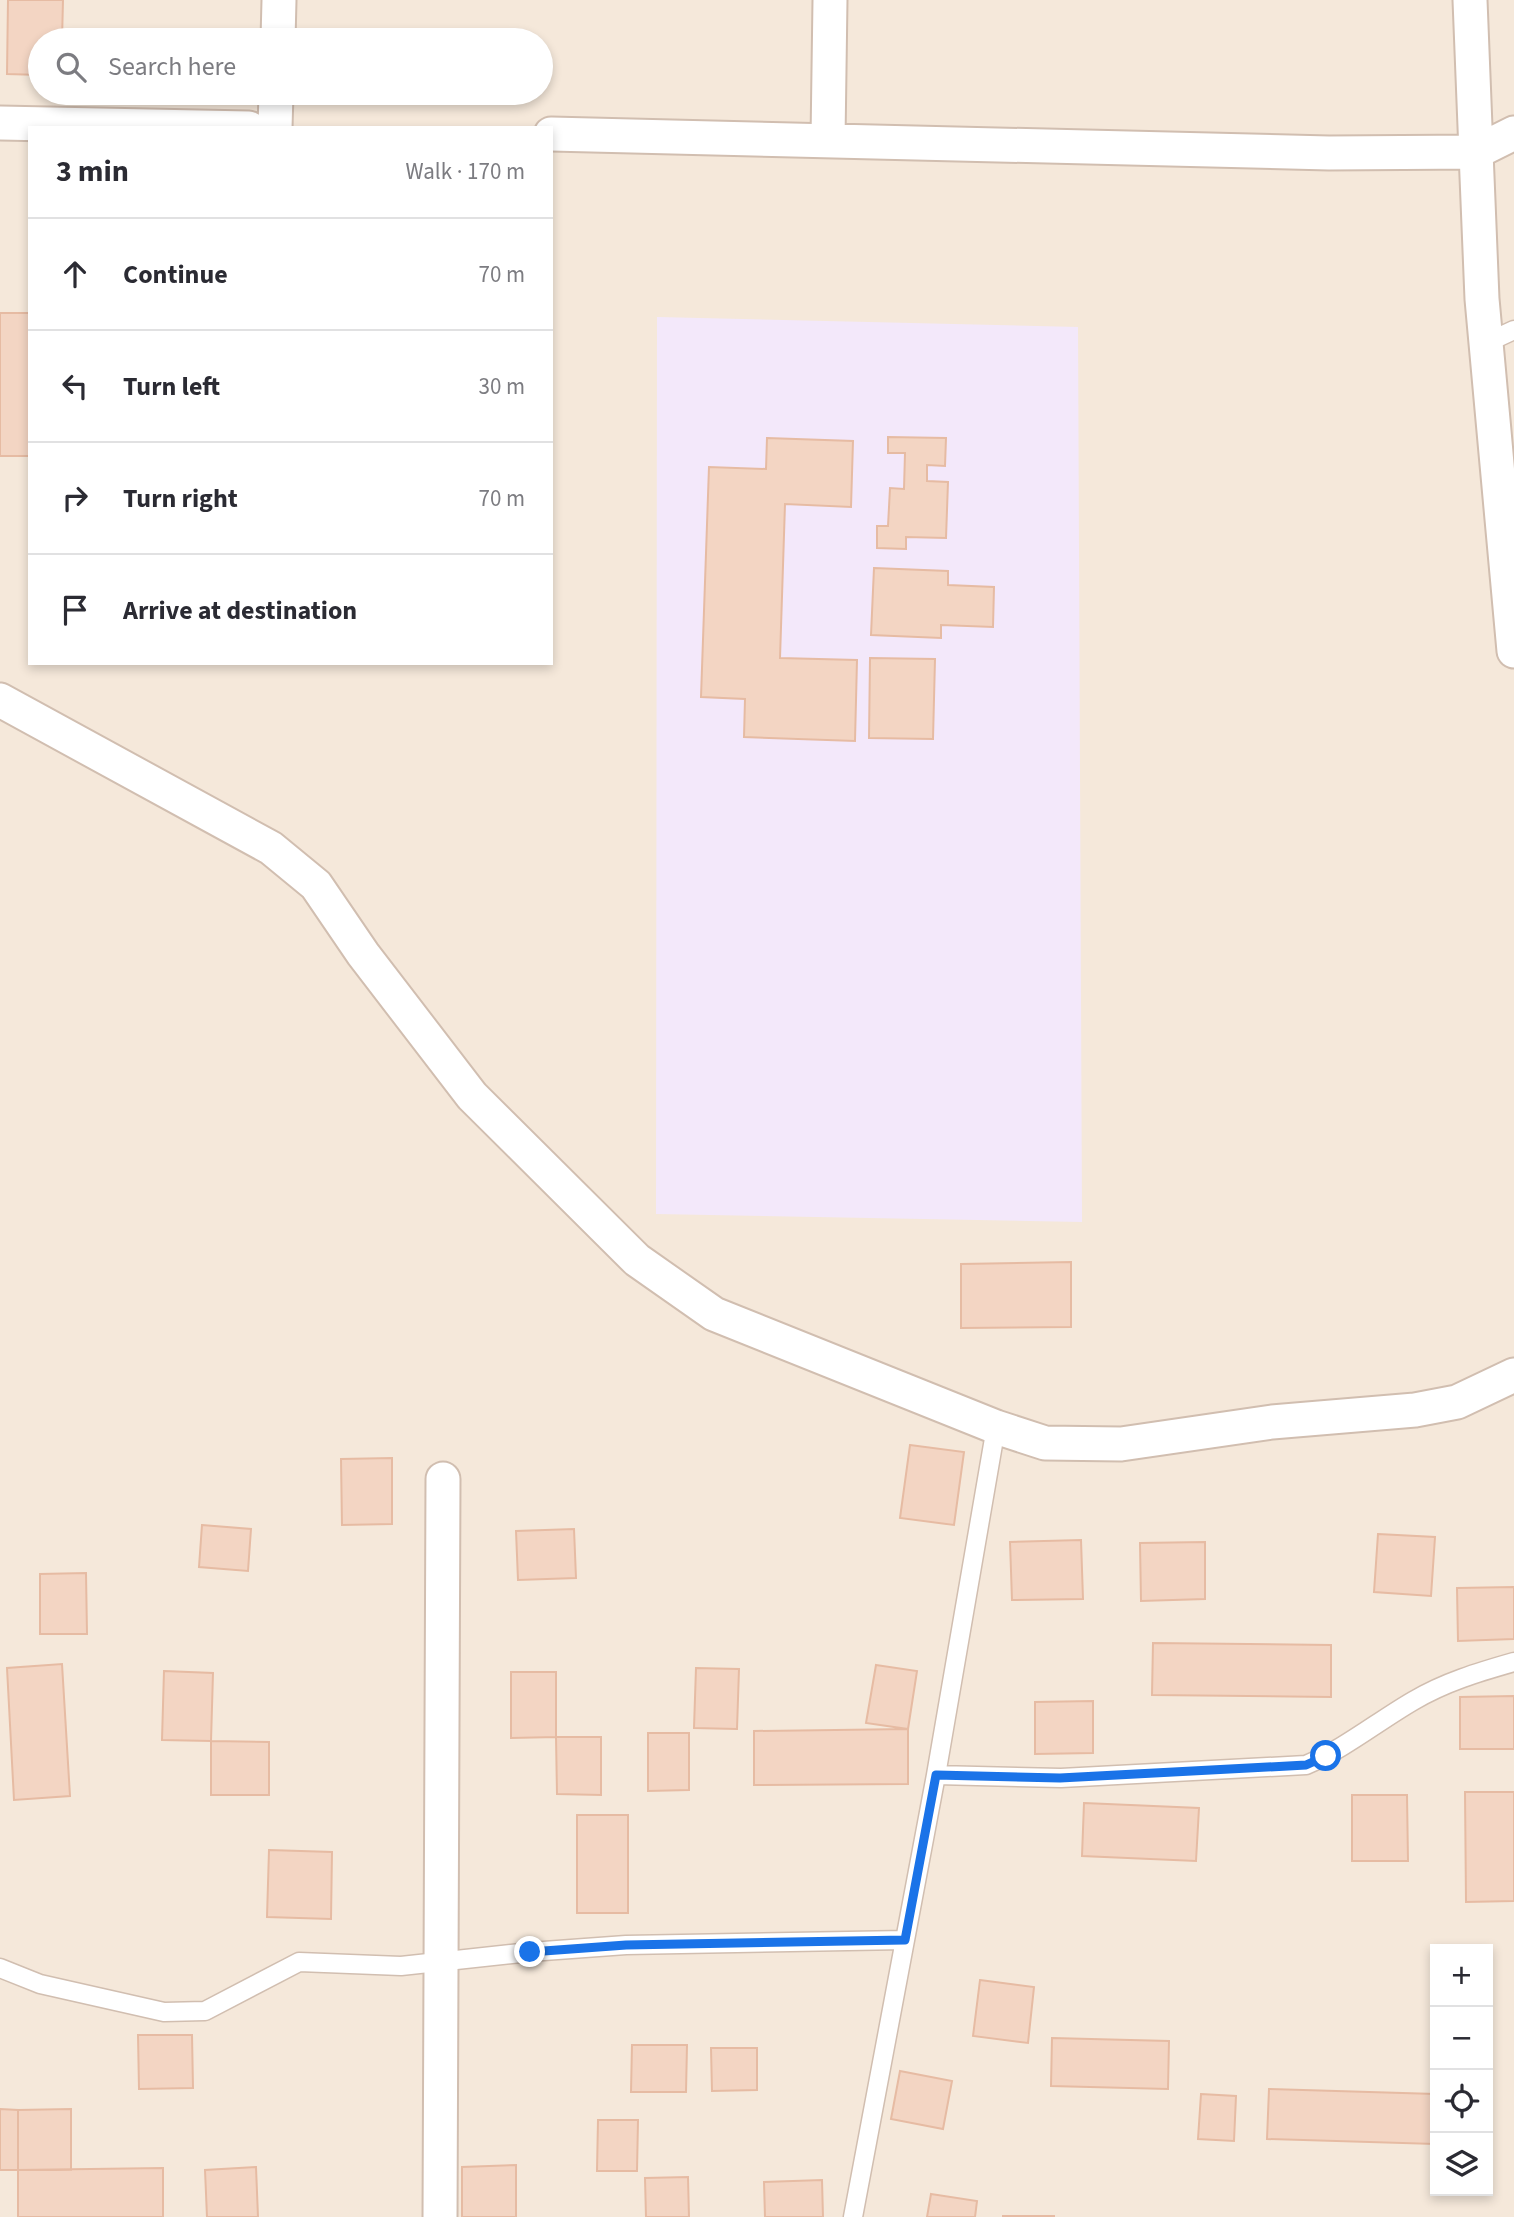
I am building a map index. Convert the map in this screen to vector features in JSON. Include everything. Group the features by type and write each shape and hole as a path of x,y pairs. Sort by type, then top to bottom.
{"street":[{"path":"278,28 279,0"},
{"path":"828,139 830,0"},
{"path":"1470,0 1476,152 1500,336 1514,651"},
{"path":"275,126 276,105"},
{"path":"0,123 149,126"},
{"path":"553,134 1329,153 1476,152 1514,133"},
{"path":"0,700 271,848 316,885 363,954 472,1096 595,1222 678,1292 714,1314 996,1427 1045,1443 1121,1444 1272,1422 1415,1410 1457,1402 1514,1375"},
{"path":"440,2217 443,1479"}],"lane":[{"path":"853,2217 936,1775 996,1427"},
{"path":"936,1775 1060,1778 1306,1765 1326,1756 1452,1680 1514,1662"},
{"path":"0,1968 40,1984 164,2012 182,2013 205,2011 299,1962 401,1966 626,1945 905,1940"}],"shaded area":[{"path":"0,0 1514,0 1514,2217 0,2217"},
{"path":"657,317 1078,327 1082,1222 656,1214"}],"building":[{"path":"8,0 63,0 62,28 28,28 28,75 7,74"},
{"path":"0,313 28,313 28,456 0,456"},
{"path":"888,437 946,438 945,466 927,465 927,481 948,482 946,538 906,537 906,549 877,548 877,526 888,526 890,488 904,489 905,453 888,453"},
{"path":"767,438 853,441 851,507 785,504 780,658 857,660 855,741 744,737 745,699 701,697 709,467 766,469"},
{"path":"874,568 948,571 948,585 994,587 993,627 941,625 941,638 871,635"},
{"path":"870,658 935,659 933,739 869,738"},
{"path":"1071,1262 1071,1327 961,1328 961,1264"},
{"path":"910,1445 964,1452 954,1525 900,1518"},
{"path":"392,1458 392,1524 342,1525 341,1459"},
{"path":"202,1525 251,1529 248,1571 199,1567"},
{"path":"574,1529 576,1578 518,1580 516,1531"},
{"path":"1378,1534 1435,1537 1431,1596 1374,1592"},
{"path":"1081,1540 1083,1599 1012,1600 1010,1542"},
{"path":"1205,1542 1205,1599 1141,1601 1140,1543"},
{"path":"86,1573 87,1634 40,1634 40,1574"},
{"path":"1514,1587 1514,1639 1458,1641 1457,1588"},
{"path":"1153,1643 1331,1645 1331,1697 1152,1695"},
{"path":"62,1664 70,1796 14,1800 7,1668"},
{"path":"876,1665 917,1671 908,1729 866,1723"},
{"path":"696,1668 739,1669 737,1729 694,1728"},
{"path":"164,1671 213,1673 211,1741 162,1740"},
{"path":"511,1672 556,1672 556,1737 511,1738"},
{"path":"1514,1696 1514,1749 1460,1749 1460,1697"},
{"path":"1093,1701 1093,1753 1035,1754 1035,1702"},
{"path":"908,1729 908,1784 754,1785 754,1731"},
{"path":"648,1733 689,1733 689,1790 648,1791"},
{"path":"556,1737 601,1737 601,1795 557,1794"},
{"path":"211,1741 269,1742 269,1795 211,1795"},
{"path":"1465,1792 1514,1792 1514,1901 1466,1902"},
{"path":"1352,1795 1407,1795 1408,1861 1352,1861"},
{"path":"1084,1803 1199,1808 1196,1861 1082,1856"},
{"path":"577,1815 628,1815 628,1913 577,1913"},
{"path":"269,1850 332,1852 331,1919 267,1917"},
{"path":"980,1980 1034,1987 1028,2043 973,2036"},
{"path":"138,2035 192,2035 193,2088 139,2089"},
{"path":"1052,2038 1169,2041 1168,2089 1051,2086"},
{"path":"632,2045 687,2045 686,2092 631,2092"},
{"path":"711,2048 757,2048 757,2090 712,2091"},
{"path":"900,2071 952,2081 943,2129 891,2119"},
{"path":"1269,2089 1430,2094 1430,2144 1267,2139"},
{"path":"1201,2094 1236,2096 1234,2141 1198,2139"},
{"path":"0,2109 18,2110 18,2170 0,2170"},
{"path":"71,2109 71,2170 18,2170 18,2110"},
{"path":"598,2120 638,2120 637,2171 597,2171"},
{"path":"516,2165 516,2217 462,2217 462,2167"},
{"path":"256,2167 258,2217 207,2217 205,2170"},
{"path":"163,2168 163,2217 18,2217 18,2170"},
{"path":"688,2177 689,2217 646,2217 645,2178"},
{"path":"822,2180 823,2217 765,2217 764,2182"},
{"path":"931,2194 977,2201 975,2217 927,2217"},
{"path":"1054,2216 1054,2217 1003,2217"}],"route":[{"path":"530,1952 626,1945 905,1940 936,1775 957,1778 1060,1778 1306,1765 1326,1756"}]}
